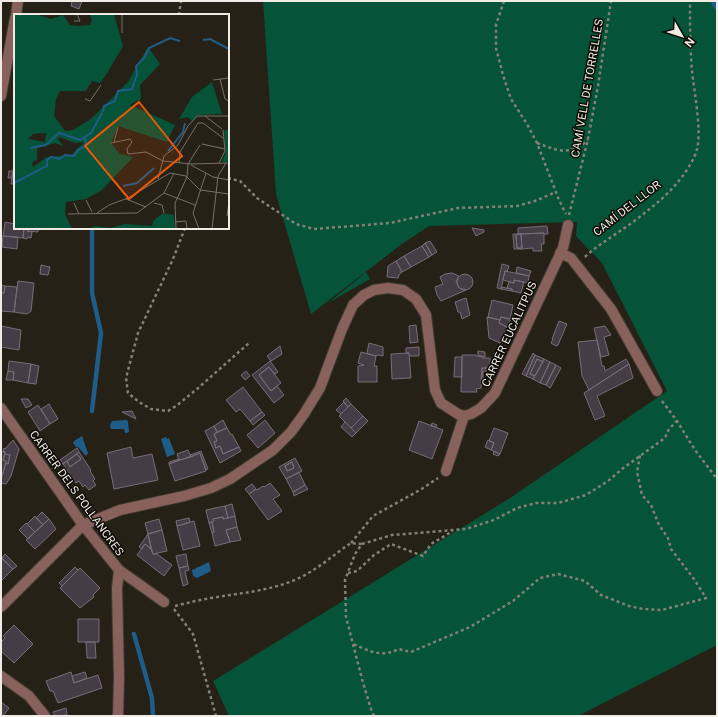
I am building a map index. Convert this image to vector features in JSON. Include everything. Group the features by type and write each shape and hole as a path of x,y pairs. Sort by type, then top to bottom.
{"street":[{"path":"15,14 18,1"},
{"path":"1,96 14,22"},
{"name":"CARRER EUCALITPUS","path":"464,416 481,408 495,393 560,254 568,222"},
{"path":"560,254 571,258 611,309 657,391"},
{"path":"1,607 83,525 120,510 184,496 211,488 230,479 273,450 304,414 320,388 342,329 353,305 364,295 374,290 388,288 402,290 416,299 426,315 435,390 441,403 458,414 464,416 446,471"},
{"name":"CARRER DELS POLLANCRES","path":"1,408 83,525 119,570 117,588 120,678 118,716"},
{"path":"119,570 164,602"},
{"path":"1,676 29,696 45,716"}],"path":[{"path":"180,14 181,1"},
{"path":"504,1 496,25 496,48 503,75 511,99 537,143 568,222"},
{"name":"CAMÍ VELL DE TORRELLES","path":"568,222 588,139 611,1"},
{"name":"CAMÍ DEL LLOR","path":"576,265 594,249 658,202 674,187 687,170 697,150 698,134 692,70 690,1"},
{"path":"537,143 556,150 566,151 574,150 588,139"},
{"path":"229,178 240,182 257,198 296,224 314,229 390,223 458,208 518,206 535,202 556,192"},
{"path":"186,229 138,333 126,378 128,393 151,409 168,411 192,394 249,343"},
{"path":"657,391 660,398 677,421 695,450 717,479"},
{"path":"351,543 362,544 392,535 466,529 494,520 536,503 558,503 586,494 608,481 665,438 669,429 677,421"},
{"path":"354,644 368,651 392,653 398,649 411,652 470,626 513,601 540,578 558,574 585,581 601,595 629,606 643,609 662,610 706,598 694,579 671,549 668,538 659,525 652,505 642,495 637,472 640,456"},
{"path":"216,716 193,634 172,607 210,598 270,588 297,579 319,567 351,543 373,516 420,490 446,471"},
{"path":"348,573 357,572 374,555 391,544 423,556 431,544 456,530"},
{"path":"362,544 355,554 345,580 346,617 362,679 374,716"}],"green space":[{"path":"263,1 717,1 717,645 578,716 229,716 213,681 510,498 667,391 602,263 576,236 577,222 429,226 402,244 311,314 276,194"},
{"path":"366,272 370,279 328,303 364,274"}],"water":[{"path":"127,420 129,432 125,433 124,429 111,429 110,425 112,421"},
{"path":"82,436 88,453 86,456 73,443"},
{"path":"166,437 167,439 169,438 175,454 167,457 161,439"},
{"path":"209,562 211,571 197,578 193,576 192,570"}],"building":[{"path":"72,1 82,1 79,9 71,6"},
{"path":"14,165 14,184 11,184"},
{"path":"9,171 13,171 12,178 8,178"},
{"path":"5,222 14,224 14,229 24,229 23,238 3,236"},
{"path":"547,226 548,234 518,234 518,228"},
{"path":"472,228 484,230 484,232 476,236"},
{"path":"24,229 28,229 27,231 32,232 31,238 23,238"},
{"path":"28,229 38,229 38,232 27,231"},
{"path":"544,233 544,244 541,244 542,251 533,251 533,248 522,249 521,234"},
{"path":"513,234 521,234 516,235 517,248 522,249 514,249"},
{"path":"521,234 522,248 517,248 516,235"},
{"path":"3,236 18,237 17,249 2,247"},
{"path":"430,241 437,252 432,255 425,243"},
{"path":"425,243 432,255 429,257 422,246"},
{"path":"422,246 429,257 411,267 404,256"},
{"path":"404,256 411,267 402,272 396,261"},
{"path":"396,261 402,272 398,278 387,277 388,266"},
{"path":"502,264 509,266 507,272 505,271 501,289 497,288"},
{"path":"41,265 50,267 48,275 40,274"},
{"path":"517,267 531,271 529,276 516,273"},
{"path":"505,271 529,276 528,283 514,280 514,283 503,280"},
{"path":"452,273 459,276 456,281 459,288 466,290 441,301 437,295 435,287 443,284 440,277 445,274"},
{"path":"462,274 468,274 473,279 471,288 468,290 462,290 457,285 457,279"},
{"path":"514,280 524,282 521,293 507,288 509,282 514,283"},
{"path":"18,281 34,283 31,311 27,314 14,312"},
{"path":"1,285 5,286 4,293 1,293"},
{"path":"5,286 17,287 14,312 1,311 1,293 4,293"},
{"path":"501,287 512,289 512,291 501,289"},
{"path":"466,298 470,315 462,319 455,302"},
{"path":"492,300 513,305 510,319 501,317 500,320 488,317"},
{"path":"487,317 500,320 499,323 507,327 500,343 489,338"},
{"path":"501,317 511,319 507,327 499,323"},
{"path":"559,321 567,324 558,345 556,346 551,343"},
{"path":"416,325 418,342 410,343 409,326"},
{"path":"1,326 21,330 19,350 1,347"},
{"path":"605,326 611,335 604,337 609,355 601,357 594,328"},
{"path":"597,340 602,366 604,366 605,371 626,359 629,364 589,390 582,376 578,342"},
{"path":"369,343 383,347 383,356 368,354"},
{"path":"280,346 282,354 271,361 267,356"},
{"path":"419,347 419,356 410,356 409,353 406,353 406,348"},
{"path":"478,351 485,352 485,357 478,356"},
{"path":"361,352 376,356 374,366 377,366 377,382 358,382 358,366 364,365 358,363"},
{"path":"409,353 411,378 392,379 391,354"},
{"path":"533,353 535,355 526,376 522,374"},
{"path":"462,355 476,355 482,356 482,358 490,358 490,368 482,368 481,388 476,389 477,392 461,392"},
{"path":"535,355 544,359 543,362 537,359 530,374 535,376 533,379 526,376"},
{"path":"455,357 462,357 462,377 454,377"},
{"path":"537,359 543,362 535,376 530,374"},
{"path":"544,359 550,362 540,383 533,379"},
{"path":"9,361 31,364 28,383 13,380 14,372 8,371"},
{"path":"270,361 278,372 275,374 269,367 259,375 271,391 277,386 284,395 274,403 252,375"},
{"path":"550,362 556,365 546,385 540,383"},
{"path":"31,364 39,366 36,384 28,383"},
{"path":"629,364 633,378 597,396 605,416 595,420 584,393"},
{"path":"556,365 561,368 550,388 546,385"},
{"path":"269,367 281,383 271,391 259,375"},
{"path":"482,368 487,368 487,371 483,371 483,381 481,381"},
{"path":"8,371 14,372 13,380 6,380"},
{"path":"246,371 250,376 245,380 241,375"},
{"path":"243,387 262,412 250,421 240,409 236,412 226,400"},
{"path":"346,398 351,404 348,407 343,401"},
{"path":"21,399 28,399 32,405 26,408"},
{"path":"344,402 348,407 341,414 336,410"},
{"path":"49,404 58,419 50,424 41,409"},
{"path":"351,404 363,416 351,428 339,416"},
{"path":"38,405 50,424 40,431 28,412"},
{"path":"132,411 136,419 122,412"},
{"path":"262,412 265,415 253,425 250,421"},
{"path":"363,416 368,421 356,433 351,428"},
{"path":"223,420 227,428 217,432 214,426"},
{"path":"265,420 275,433 258,448 247,435"},
{"path":"419,421 443,430 432,459 409,450"},
{"path":"345,422 356,433 352,437 341,427"},
{"path":"432,423 437,425 436,427 431,426"},
{"path":"214,426 217,432 214,434 217,441 214,442 216,448 220,446 223,454 239,447 241,451 220,463 205,431"},
{"path":"227,428 239,447 223,454 220,446 216,448 214,442 217,441 214,434"},
{"path":"494,428 508,433 500,454 491,450 494,443 489,441"},
{"path":"13,440 19,449 11,476 6,484 1,483 6,463 8,464 10,455 3,452 4,448 5,449"},
{"path":"488,440 494,443 491,450 485,447"},
{"path":"131,447 133,458 152,454 158,480 114,489 107,453"},
{"path":"77,448 79,452 63,464 60,460"},
{"path":"188,450 191,457 179,460 177,454"},
{"path":"1,451 5,452 3,460 6,461 3,474 1,474"},
{"path":"201,451 208,469 206,470 200,453 191,457 190,455"},
{"path":"494,451 500,454 498,456 493,454"},
{"path":"79,452 95,479 93,481 96,485 89,490 85,485 83,487 79,481 76,483 63,464 67,461 70,467 81,459 77,454"},
{"path":"200,453 206,471 175,481 169,464"},
{"path":"5,454 10,455 8,464 3,460"},
{"path":"77,454 81,459 70,467 67,461"},
{"path":"295,458 302,471 286,479 279,467","holes":["292,462 294,468 287,471 285,466"]},
{"path":"179,460 169,464 169,462"},
{"path":"292,462 294,468 287,471 285,466"},
{"path":"299,472 305,485 293,492 286,479"},
{"path":"270,483 280,495 273,499 282,511 268,520 249,494"},
{"path":"252,484 256,489 249,494 245,489"},
{"path":"305,485 308,489 294,496 293,492"},
{"path":"232,504 235,516 228,518 225,506"},
{"path":"225,506 228,518 223,519 223,517 213,519 214,521 209,523 206,510"},
{"path":"42,512 49,519 43,525 36,518"},
{"path":"35,516 43,525 35,532 27,524"},
{"path":"235,516 237,527 226,530 230,542 215,546 212,533 214,532 212,522 214,521 213,519 223,517 223,519"},
{"path":"189,518 190,522 177,526 176,521"},
{"path":"49,519 56,529 35,549 26,540"},
{"path":"159,519 162,530 148,534 145,523"},
{"path":"194,521 200,546 183,550 177,526"},
{"path":"212,522 214,532 212,533 209,523"},
{"path":"26,523 35,532 28,539 19,530"},
{"path":"237,527 241,540 230,542 226,530"},
{"path":"162,530 167,551 153,554 148,534"},
{"path":"148,534 151,549 145,544 142,549 139,547"},
{"path":"145,544 151,549 153,554 157,554 172,565 164,576 137,555"},
{"path":"5,554 17,566 13,569 2,558"},
{"path":"186,554 188,566 179,568 176,556"},
{"path":"1,558 13,569 1,581"},
{"path":"188,566 189,570 185,571 188,584 183,586 179,568"},
{"path":"75,567 78,570 62,586 59,583"},
{"path":"80,568 100,588 93,595 94,597 80,608 60,588"},
{"path":"78,619 99,619 99,642 78,642"},
{"path":"14,625 33,644 14,663 1,651 1,642 5,638 3,636"},
{"path":"86,642 95,642 96,658 87,658"},
{"path":"71,672 74,683 98,675 102,688 58,703 53,691 50,691 46,681"},
{"path":"85,672 87,678 74,683 72,676"},
{"path":"1,702 9,708 3,716 1,716"},
{"path":"66,708 67,715 55,716 53,712"}],"waterway":[{"path":"713,1 717,8"},
{"path":"92,229 92,293 101,333 92,411"},
{"path":"134,634 152,698 153,716"}]}
